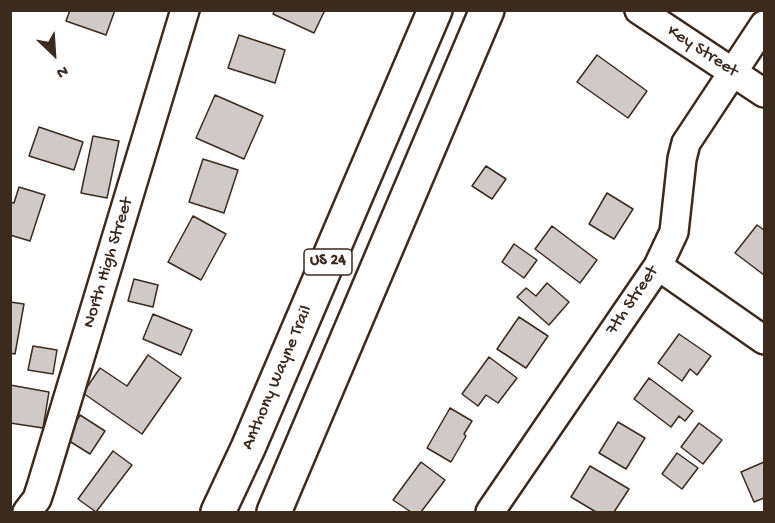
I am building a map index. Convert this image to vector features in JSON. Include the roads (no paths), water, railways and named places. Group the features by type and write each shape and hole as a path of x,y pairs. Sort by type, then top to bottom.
{"highway":[{"name":"Anthony Wayne Trail","path":"218,513 435,10"},
{"name":"US 24","path":"274,513 487,10"}],"street":[{"name":"North High Street","path":"27,513 37,499 41,487 185,10"},
{"name":"Key Street","path":"639,10 765,93"},
{"name":"7th Street","path":"490,513 658,266 674,232 682,159 686,143 765,25"},
{"path":"658,266 765,340"}]}
